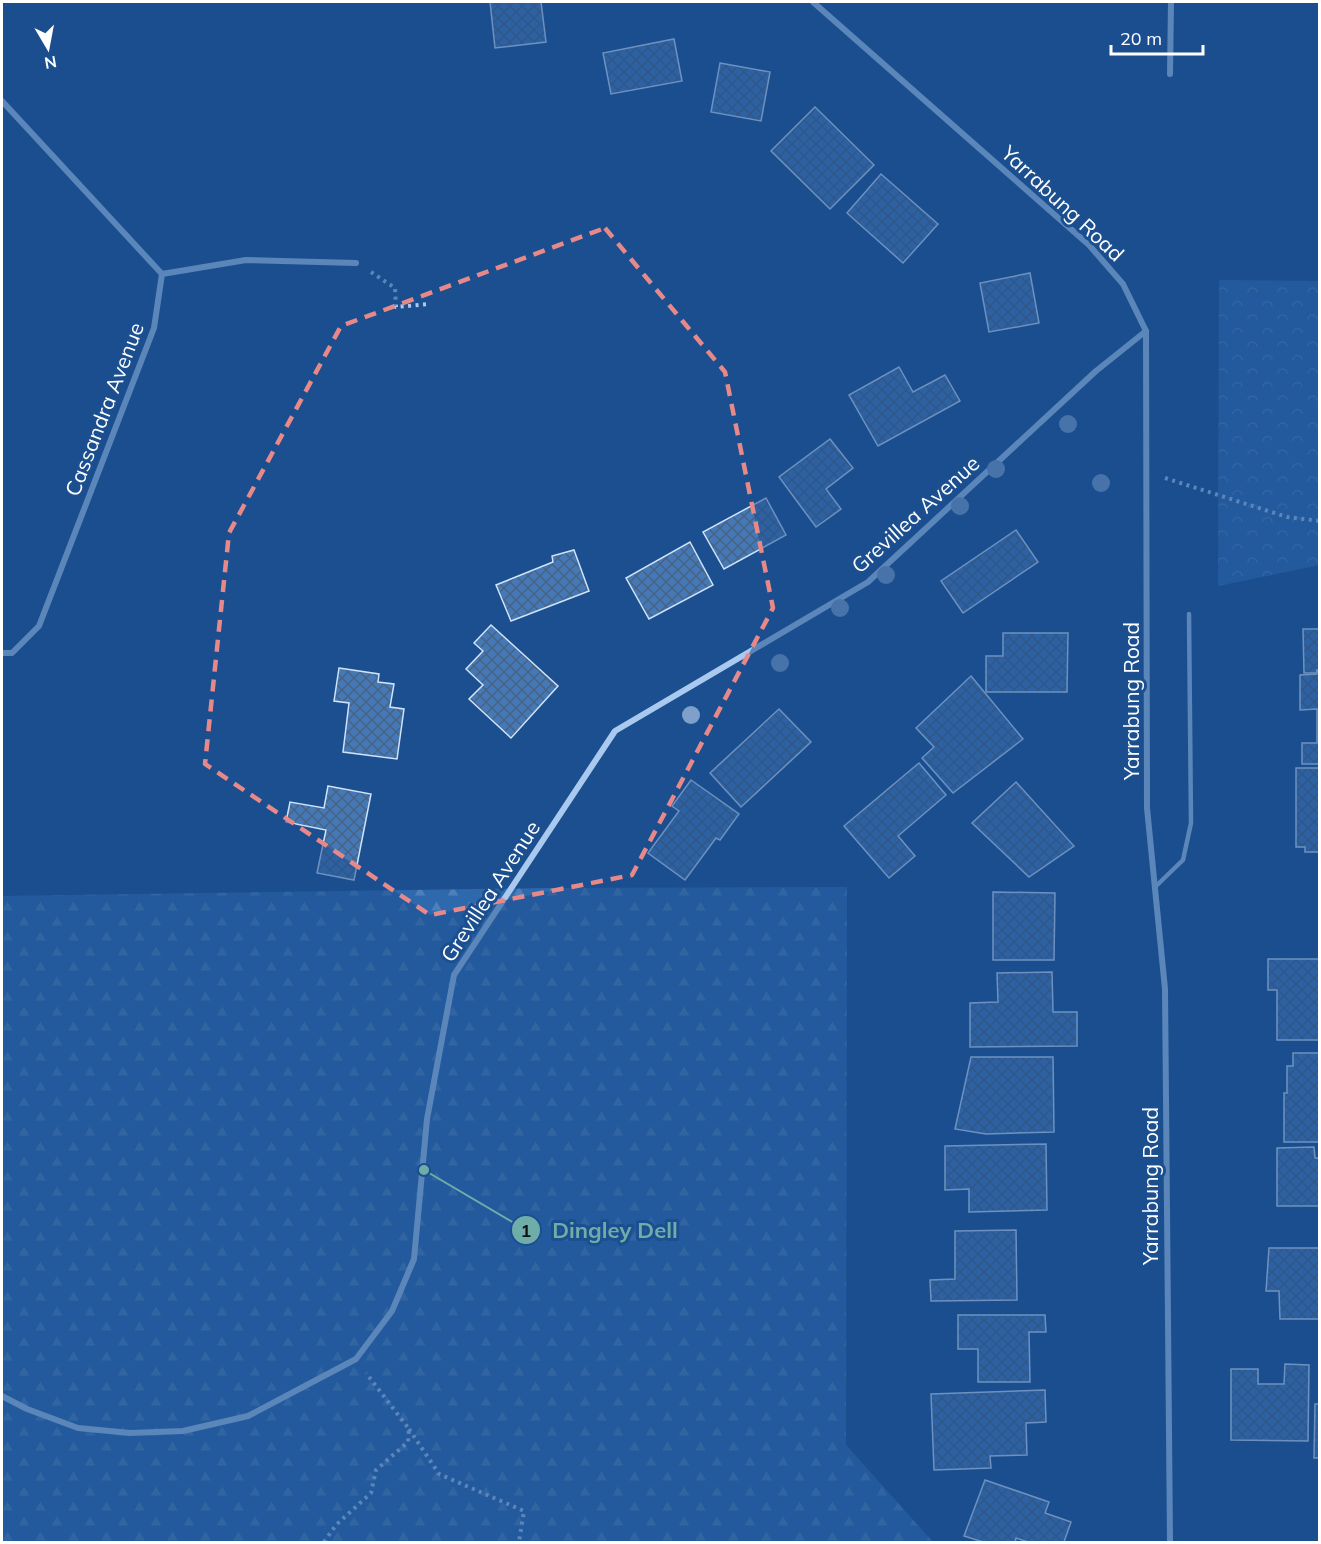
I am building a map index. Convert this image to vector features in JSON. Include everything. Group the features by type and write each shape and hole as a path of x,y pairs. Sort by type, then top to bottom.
{"street":[{"name":"Yarrabung Road","path":"813,2 1089,245 1123,284 1146,331 1147,808 1153,889 1165,989 1170,1542"},
{"path":"1170,74 1171,2"},
{"path":"2,101 162,274 246,260 356,263"},
{"name":"Cassandra Avenue","path":"2,653 12,653 39,626 154,328 162,274"},
{"name":"Grevillea Avenue","path":"2,1396 27,1409 78,1428 130,1433 183,1431 248,1416 356,1359 392,1311 414,1259 427,1119 454,975 615,732 868,582 1096,371 1146,331"}],"lane":[{"path":"1153,889 1183,860 1191,823 1189,614"}],"path":[{"path":"356,263 395,288 396,307 429,304"},
{"path":"1148,473 1287,517 1320,521"},
{"path":"356,1359 409,1428 439,1474 524,1511 519,1542"},
{"path":"324,1542 336,1525 371,1493 376,1470 408,1442 409,1428"}],"highlighted area":[{"path":"605,228 725,372 773,608 632,875 430,915 205,764 229,533 341,326"}],"green space":[{"path":"1219,280 1319,281 1320,565 1218,586"},
{"path":"847,887 846,1445 933,1542 2,1542 2,896 552,888"}],"building":[{"path":"490,2 541,2 546,42 495,48"},
{"path":"674,39 682,81 611,94 603,53"},
{"path":"720,63 770,72 761,121 711,112"},
{"path":"815,107 874,165 830,209 771,151"},
{"path":"881,174 938,224 903,263 847,213"},
{"path":"1030,273 1039,323 989,332 980,283"},
{"path":"899,367 913,392 945,375 960,401 878,446 849,395"},
{"path":"830,439 853,468 826,489 841,509 816,527 779,477"},
{"path":"766,498 786,535 724,569 703,532"},
{"path":"1016,530 1038,562 963,613 941,581"},
{"path":"690,542 713,585 649,619 626,578"},
{"path":"574,550 589,591 511,621 496,585 553,562 552,556"},
{"path":"491,625 558,686 511,738 469,699 483,685 466,669 483,651 474,643"},
{"path":"1303,629 1319,629 1320,670 1317,670 1317,673 1304,673"},
{"path":"1003,633 1068,633 1067,692 986,692 986,656 1003,656"},
{"path":"339,668 379,674 378,682 394,684 390,707 404,709 397,759 343,752 349,703 334,701"},
{"path":"1317,671 1320,671 1320,764 1302,764 1302,743 1317,743 1317,709 1300,710 1300,675 1317,674"},
{"path":"971,676 1023,739 953,793 922,758 934,747 916,728"},
{"path":"779,709 811,742 741,807 710,773"},
{"path":"919,763 946,795 898,836 915,856 889,878 844,826"},
{"path":"1296,768 1320,768 1320,852 1305,852 1305,847 1296,847"},
{"path":"691,780 739,814 720,840 716,838 685,880 648,853 679,811 672,806"},
{"path":"1016,782 1074,846 1029,877 972,823"},
{"path":"328,786 371,794 354,880 317,873 326,830 286,822 290,802 324,808"},
{"path":"993,892 1055,893 1054,960 993,960"},
{"path":"1268,959 1320,959 1320,1040 1277,1040 1277,990 1268,990"},
{"path":"1052,972 1053,1012 1077,1012 1077,1046 970,1047 970,1003 998,1002 997,973"},
{"path":"1293,1053 1320,1053 1320,1142 1284,1142 1284,1093 1287,1093 1287,1066 1293,1066"},
{"path":"971,1057 1053,1057 1054,1132 986,1134 955,1129"},
{"path":"1046,1144 1047,1210 969,1212 969,1189 945,1190 945,1146"},
{"path":"1314,1147 1315,1158 1320,1158 1320,1206 1277,1206 1277,1148"},
{"path":"1016,1230 1017,1300 931,1301 930,1280 955,1279 955,1231"},
{"path":"1269,1248 1320,1248 1320,1319 1280,1319 1279,1291 1266,1291"},
{"path":"958,1315 1045,1315 1046,1332 1029,1332 1030,1382 978,1382 978,1349 958,1349"},
{"path":"1285,1364 1309,1365 1308,1441 1231,1440 1231,1369 1258,1369 1258,1384 1284,1384"},
{"path":"1045,1390 1046,1422 1026,1423 1027,1455 990,1456 991,1468 934,1470 931,1394"},
{"path":"1315,1404 1320,1404 1320,1458 1314,1458"},
{"path":"985,1480 1049,1502 1045,1513 1071,1522 1064,1542 1028,1542 1016,1538 1015,1542 983,1542 964,1536"}],"place":[{"name":"Dingley Dell","path":"424,1170"}]}
